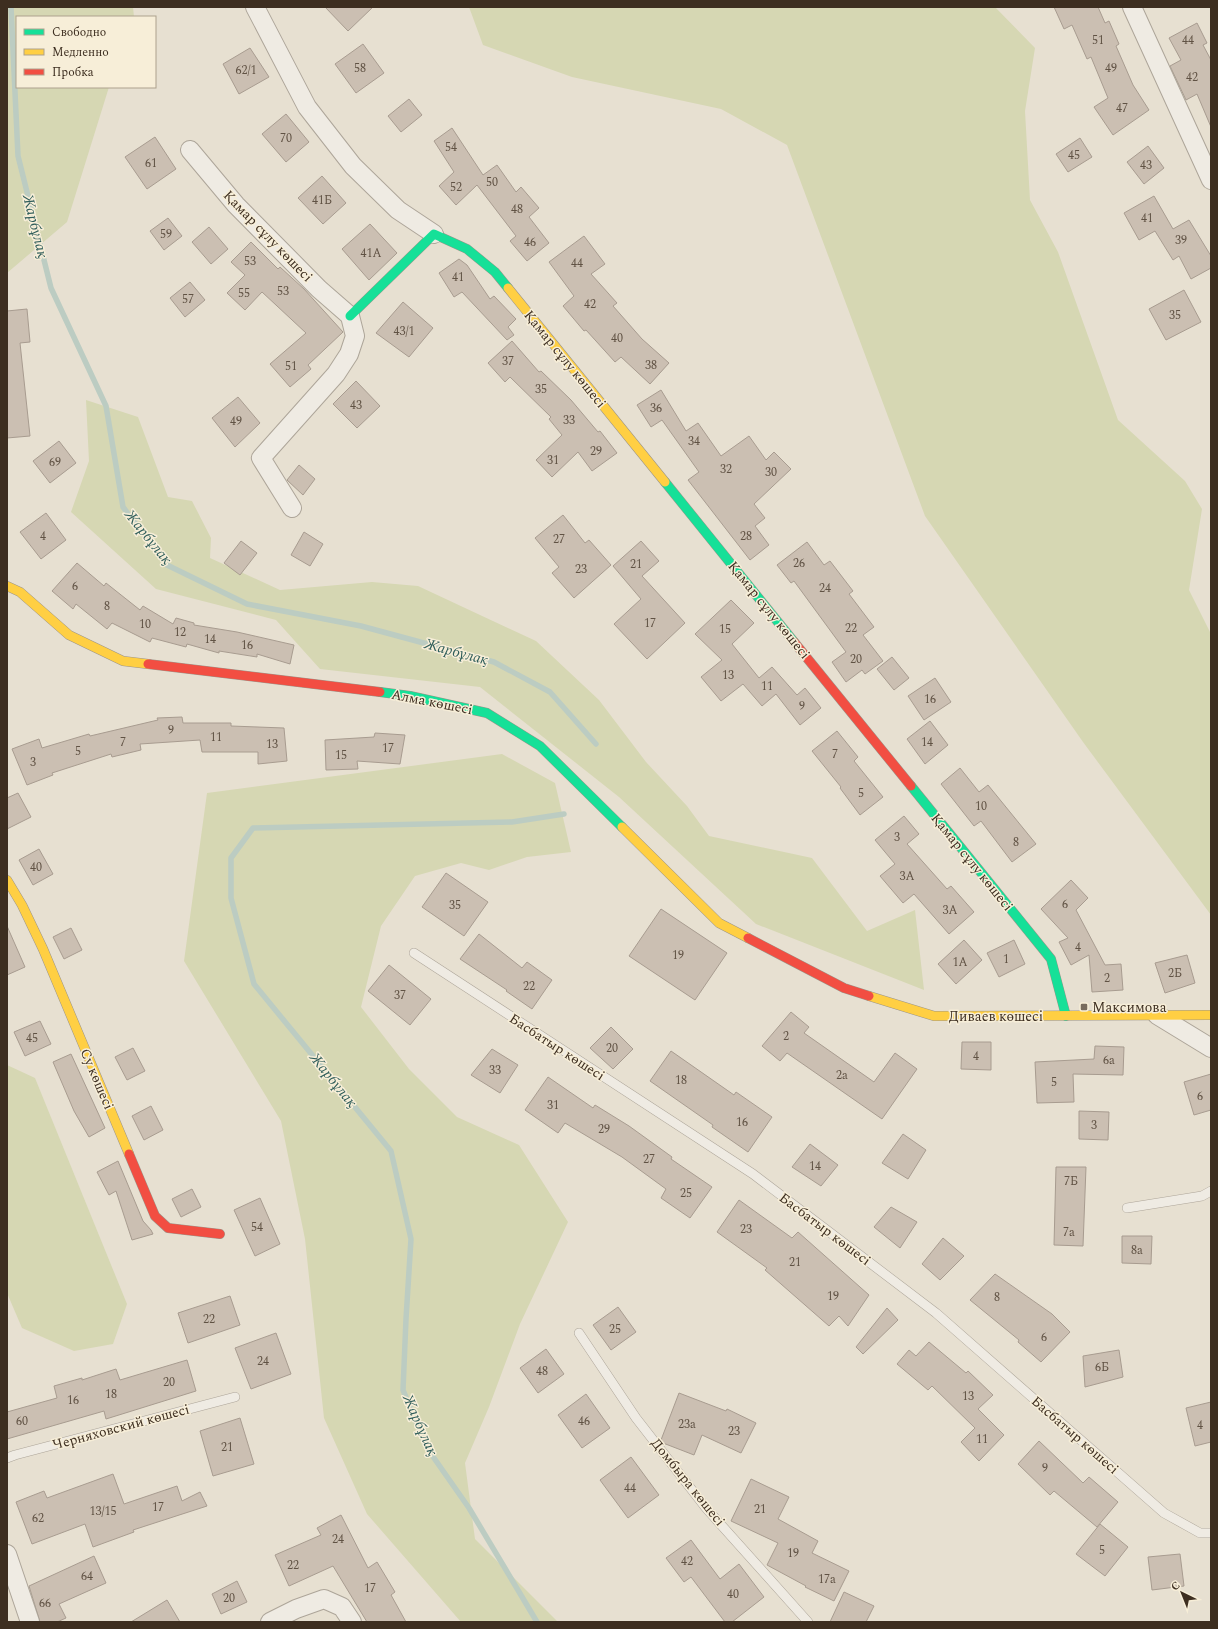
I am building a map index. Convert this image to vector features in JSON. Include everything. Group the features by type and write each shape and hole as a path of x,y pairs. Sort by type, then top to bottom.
{"street":[{"name":"Қамар сұлу көшесі","path":"255,7 307,107 353,166 398,210 434,234 467,249 495,272 1026,928 1051,960 1066,1016"},
{"path":"1132,7 1211,180"},
{"name":"Қамар сұлу көшесі","path":"190,150 236,206 319,289 350,316"},
{"path":"292,508 261,458 336,374 350,354 355,336 350,316 434,234"},
{"name":"Алма көшесі","path":"7,586 20,592 69,635 123,662 410,696 487,713 540,746 719,923 792,961"},
{"name":"Су көшесі","path":"7,880 22,905 43,949 155,1216 168,1228 220,1234"},
{"name":"Диваев көшесі","path":"792,961 844,988 934,1016 1211,1015"},
{"path":"1157,1015 1211,1048"},
{"path":"7,1554 30,1622"},
{"path":"270,1622 296,1609 324,1599 342,1607 352,1622"}],"lane":[{"name":"Басбатыр көшесі","path":"414,953 753,1174 936,1313 1164,1513 1200,1533 1211,1533"},
{"path":"1127,1208 1202,1196 1211,1191"},
{"name":"Домбыра көшесі","path":"579,1333 636,1418 702,1502 808,1622"},
{"name":"Черняховский көшесі","path":"7,1458 235,1396"}],"green space":[{"path":"7,7 133,7 134,16 16,16 16,88 109,88 67,222 7,273"},
{"path":"469,7 995,7 1035,48 1025,111 1030,200 1058,252 1118,420 1185,481 1202,509 1189,590 1211,634 1211,915 1083,742 925,516 787,145 721,109 572,77 483,45"},
{"path":"86,400 138,417 168,497 192,501 211,538 210,558 280,590 372,582 418,586 536,641 599,700 646,762 687,806 709,836 812,858 867,931 915,910 924,990 756,924 619,797 480,687 320,669 276,620 156,589 71,512 89,461"},
{"path":"502,754 555,783 571,852 527,857 489,870 461,863 415,876 381,926 361,1007 409,1069 457,1117 519,1145 568,1222 520,1324 489,1407 465,1463 475,1539 558,1622 461,1622 367,1514 324,1418 305,1239 281,1121 184,961 207,793"},
{"path":"7,1065 35,1078 127,1304 113,1344 74,1351 22,1328 7,1293"}],"building":[{"path":"325,7 373,7 348,31"},
{"path":"1054,7 1098,7 1105,23 1109,21 1119,44 1116,46 1133,85 1149,110 1113,135 1094,107 1108,98 1091,57 1087,59 1072,25 1064,29"},
{"path":"1197,23 1207,43 1203,45 1211,60 1211,127 1197,94 1186,100 1170,66 1181,60 1169,38"},
{"path":"363,44 384,73 356,93 335,64"},
{"path":"250,48 269,77 239,94 223,64"},
{"path":"409,99 422,115 401,132 388,116"},
{"path":"286,114 309,142 286,162 262,134"},
{"path":"452,128 483,175 497,165 516,192 521,187 539,208 529,217 549,243 527,261 510,241 516,236 477,185 456,205 439,186 454,172 434,141"},
{"path":"155,137 176,169 147,189 125,157"},
{"path":"1080,138 1092,157 1068,172 1056,154"},
{"path":"1148,146 1164,168 1144,184 1127,162"},
{"path":"322,176 346,203 323,224 298,198"},
{"path":"1154,196 1173,229 1189,220 1211,256 1211,268 1191,279 1179,256 1173,260 1155,231 1139,240 1124,213"},
{"path":"168,218 182,236 164,250 150,231"},
{"path":"370,224 397,253 369,280 342,249"},
{"path":"209,227 228,249 211,264 192,242"},
{"path":"584,236 605,264 591,274 617,303 613,306 642,339 669,363 650,384 621,357 615,362 586,330 584,331 563,306 574,296 549,262"},
{"path":"251,242 278,269 280,267 304,289 343,332 308,365 311,369 290,387 270,364 306,333 262,292 245,310 227,293 245,275 231,262"},
{"path":"459,259 467,265 490,299 494,296 516,319 508,327 514,335 507,340 462,292 454,297 439,273"},
{"path":"190,282 205,300 185,317 170,298"},
{"path":"1184,290 1201,322 1166,340 1149,309"},
{"path":"403,302 433,328 409,357 376,333"},
{"path":"27,309 30,342 20,343 30,436 7,438 7,311"},
{"path":"512,341 539,372 541,371 571,400 598,432 600,431 617,453 592,471 578,452 552,477 536,460 562,435 549,419 551,417 510,377 505,382 488,363"},
{"path":"356,381 380,406 357,428 333,404"},
{"path":"661,390 686,431 698,423 721,456 749,436 766,460 774,452 791,469 754,504 765,518 755,526 769,545 750,560 688,480 699,472 662,420 651,427 637,405"},
{"path":"238,397 260,423 235,447 212,418"},
{"path":"59,441 76,463 50,483 33,461"},
{"path":"299,465 315,479 303,495 287,480"},
{"path":"46,513 66,540 41,559 20,532"},
{"path":"563,515 585,543 589,540 611,565 574,598 552,573 559,567 535,538"},
{"path":"304,532 323,544 310,566 291,555"},
{"path":"241,541 257,553 240,575 224,563"},
{"path":"641,541 659,561 642,576 685,623 647,659 614,624 641,599 613,566"},
{"path":"807,542 824,565 830,561 853,591 849,594 874,627 863,635 883,661 865,674 862,670 846,682 832,662 846,652 794,581 791,583 777,565"},
{"path":"77,563 104,586 106,583 140,610 143,606 173,624 176,618 194,623 194,625 237,632 294,645 290,664 257,654 257,657 219,651 219,653 187,644 186,647 152,638 150,642 112,623 107,629 76,604 73,609 52,591"},
{"path":"731,600 754,623 732,644 759,678 772,667 797,695 805,688 821,708 800,725 776,694 762,706 743,684 721,701 701,677 722,660 695,634"},
{"path":"892,657 909,678 894,690 877,669"},
{"path":"935,678 951,702 924,720 908,696"},
{"path":"182,717 183,723 231,723 231,726 284,728 287,761 258,764 258,752 202,752 200,740 140,744 141,750 112,757 111,754 52,773 53,775 27,785 12,749 39,739 42,748 89,734 90,736 158,720 157,718"},
{"path":"930,721 948,745 925,764 907,739"},
{"path":"837,731 858,757 854,761 883,797 860,815 840,788 841,787 812,751"},
{"path":"375,733 405,735 400,764 357,761 358,769 326,770 325,740 374,737"},
{"path":"960,768 979,792 988,785 1036,844 1012,862 981,821 974,826 941,784"},
{"path":"18,793 31,817 7,829 7,798"},
{"path":"904,816 919,834 907,844 947,889 951,886 974,912 949,934 914,894 903,903 880,876 895,864 875,840"},
{"path":"39,849 53,874 33,885 19,860"},
{"path":"446,873 488,902 464,936 422,907"},
{"path":"1071,880 1088,898 1076,910 1105,965 1121,964 1123,990 1092,992 1089,955 1071,965 1059,942 1068,938 1041,909"},
{"path":"661,909 727,953 695,1000 629,956"},
{"path":"7,926 25,967 7,975"},
{"path":"71,928 82,950 64,959 53,937"},
{"path":"479,934 522,968 527,962 552,980 532,1009 506,991 507,990 460,959"},
{"path":"964,940 982,960 956,984 938,964"},
{"path":"1014,940 1025,964 999,977 987,953"},
{"path":"1187,955 1195,983 1165,993 1155,963"},
{"path":"389,965 431,999 410,1025 368,991"},
{"path":"791,1012 809,1027 804,1033 874,1082 895,1053 917,1069 882,1119 787,1053 780,1061 762,1046"},
{"path":"40,1021 51,1044 25,1056 14,1032"},
{"path":"611,1027 633,1049 613,1069 590,1048"},
{"path":"962,1042 991,1042 991,1070 961,1069"},
{"path":"1095,1046 1124,1047 1123,1075 1073,1074 1074,1102 1037,1103 1035,1062 1094,1059"},
{"path":"133,1048 145,1071 127,1080 115,1057"},
{"path":"492,1049 518,1065 500,1093 471,1075"},
{"path":"671,1051 734,1095 736,1092 772,1117 748,1152 712,1127 713,1125 650,1081"},
{"path":"71,1054 105,1128 89,1137 74,1111 53,1062"},
{"path":"1211,1074 1211,1110 1194,1115 1184,1082"},
{"path":"548,1077 593,1108 595,1105 629,1126 672,1157 671,1159 712,1187 690,1218 661,1198 666,1189 622,1157 565,1123 558,1133 525,1110"},
{"path":"151,1106 163,1130 144,1140 132,1116"},
{"path":"1079,1111 1109,1112 1108,1140 1079,1139"},
{"path":"903,1134 926,1150 908,1179 882,1163"},
{"path":"810,1144 838,1165 821,1186 792,1167"},
{"path":"118,1161 143,1221 153,1234 132,1240 116,1191 109,1195 97,1172"},
{"path":"1056,1167 1086,1167 1083,1246 1054,1245"},
{"path":"192,1189 201,1207 181,1217 172,1199"},
{"path":"260,1198 280,1244 255,1256 234,1210"},
{"path":"739,1200 792,1238 798,1232 869,1295 848,1326 839,1316 829,1326 765,1270 767,1268 717,1232"},
{"path":"891,1207 917,1222 900,1248 874,1227"},
{"path":"1122,1236 1152,1236 1151,1264 1122,1263"},
{"path":"943,1238 964,1256 940,1280 922,1264"},
{"path":"995,1274 1052,1314 1070,1332 1041,1362 1018,1342 1019,1340 970,1300"},
{"path":"230,1296 240,1325 188,1343 178,1313"},
{"path":"618,1307 636,1332 611,1350 593,1325"},
{"path":"887,1308 898,1320 863,1354 856,1347"},
{"path":"276,1333 291,1374 251,1389 235,1348"},
{"path":"929,1342 966,1373 968,1371 993,1395 978,1409 1004,1435 979,1461 961,1442 975,1428 932,1386 928,1390 897,1364 909,1350 916,1356"},
{"path":"546,1349 564,1374 538,1393 520,1368"},
{"path":"1119,1350 1123,1377 1085,1387 1083,1356"},
{"path":"187,1360 196,1391 106,1419 104,1411 7,1439 7,1412 57,1398 54,1386 82,1378 82,1380 116,1369 120,1380"},
{"path":"679,1393 726,1411 727,1409 756,1423 741,1453 702,1435 694,1455 663,1443 661,1440"},
{"path":"586,1394 610,1428 582,1448 558,1415"},
{"path":"1211,1402 1211,1442 1195,1446 1186,1408"},
{"path":"240,1418 254,1464 213,1476 200,1431"},
{"path":"1039,1441 1083,1483 1089,1477 1118,1502 1097,1527 1054,1491 1050,1495 1018,1464"},
{"path":"631,1457 659,1495 628,1518 600,1480"},
{"path":"113,1474 124,1504 177,1486 182,1501 200,1492 207,1506 133,1530 134,1532 93,1547 85,1524 32,1544 16,1502 44,1491 47,1498"},
{"path":"751,1479 789,1497 778,1519 818,1541 812,1553 849,1571 834,1601 805,1587 806,1586 767,1565 778,1543 731,1521"},
{"path":"341,1515 368,1568 377,1562 395,1592 391,1595 406,1622 367,1622 333,1566 289,1586 275,1555 321,1535 317,1528"},
{"path":"1100,1524 1128,1547 1105,1576 1076,1554"},
{"path":"691,1540 720,1579 739,1564 764,1597 732,1622 725,1622 691,1577 684,1582 666,1558"},
{"path":"1180,1554 1184,1586 1152,1590 1148,1557"},
{"path":"94,1556 106,1583 59,1604 66,1618 57,1622 40,1622 29,1586"},
{"path":"237,1581 247,1602 221,1614 212,1594"},
{"path":"844,1592 874,1606 866,1622 830,1622"},
{"path":"167,1600 180,1622 131,1622"}],"waterway":[{"name":"Жарбұлақ","path":"11,7 18,156 51,288 106,406 123,507 167,565 247,604 361,626 494,662 550,692 596,744"},
{"name":"Жарбұлақ","path":"537,1622 469,1508 427,1448 403,1390 411,1239 391,1151 254,984 231,898 231,858 253,828 512,822 564,814"}],"traffic: fast":[{"path":"350,316 434,234 467,249 495,272 508,288"},
{"path":"665,482 794,642"},
{"path":"380,692 410,696 487,713 540,746 622,827"},
{"path":"911,786 1051,959 1066,1016"}],"traffic: slow":[{"path":"508,288 665,482"},
{"path":"7,586 20,592 69,635 123,661 148,664"},
{"path":"622,827 719,923 748,938"},
{"path":"7,880 22,905 43,949 129,1154"},
{"path":"869,996 934,1016 1211,1015"}],"traffic: jam":[{"path":"794,642 911,786"},
{"path":"148,664 380,692"},
{"path":"748,938 844,988 869,996"},
{"path":"129,1154 155,1216 168,1228 220,1234"}],"place":[{"name":"Максимова","path":"1084,1007"}]}
